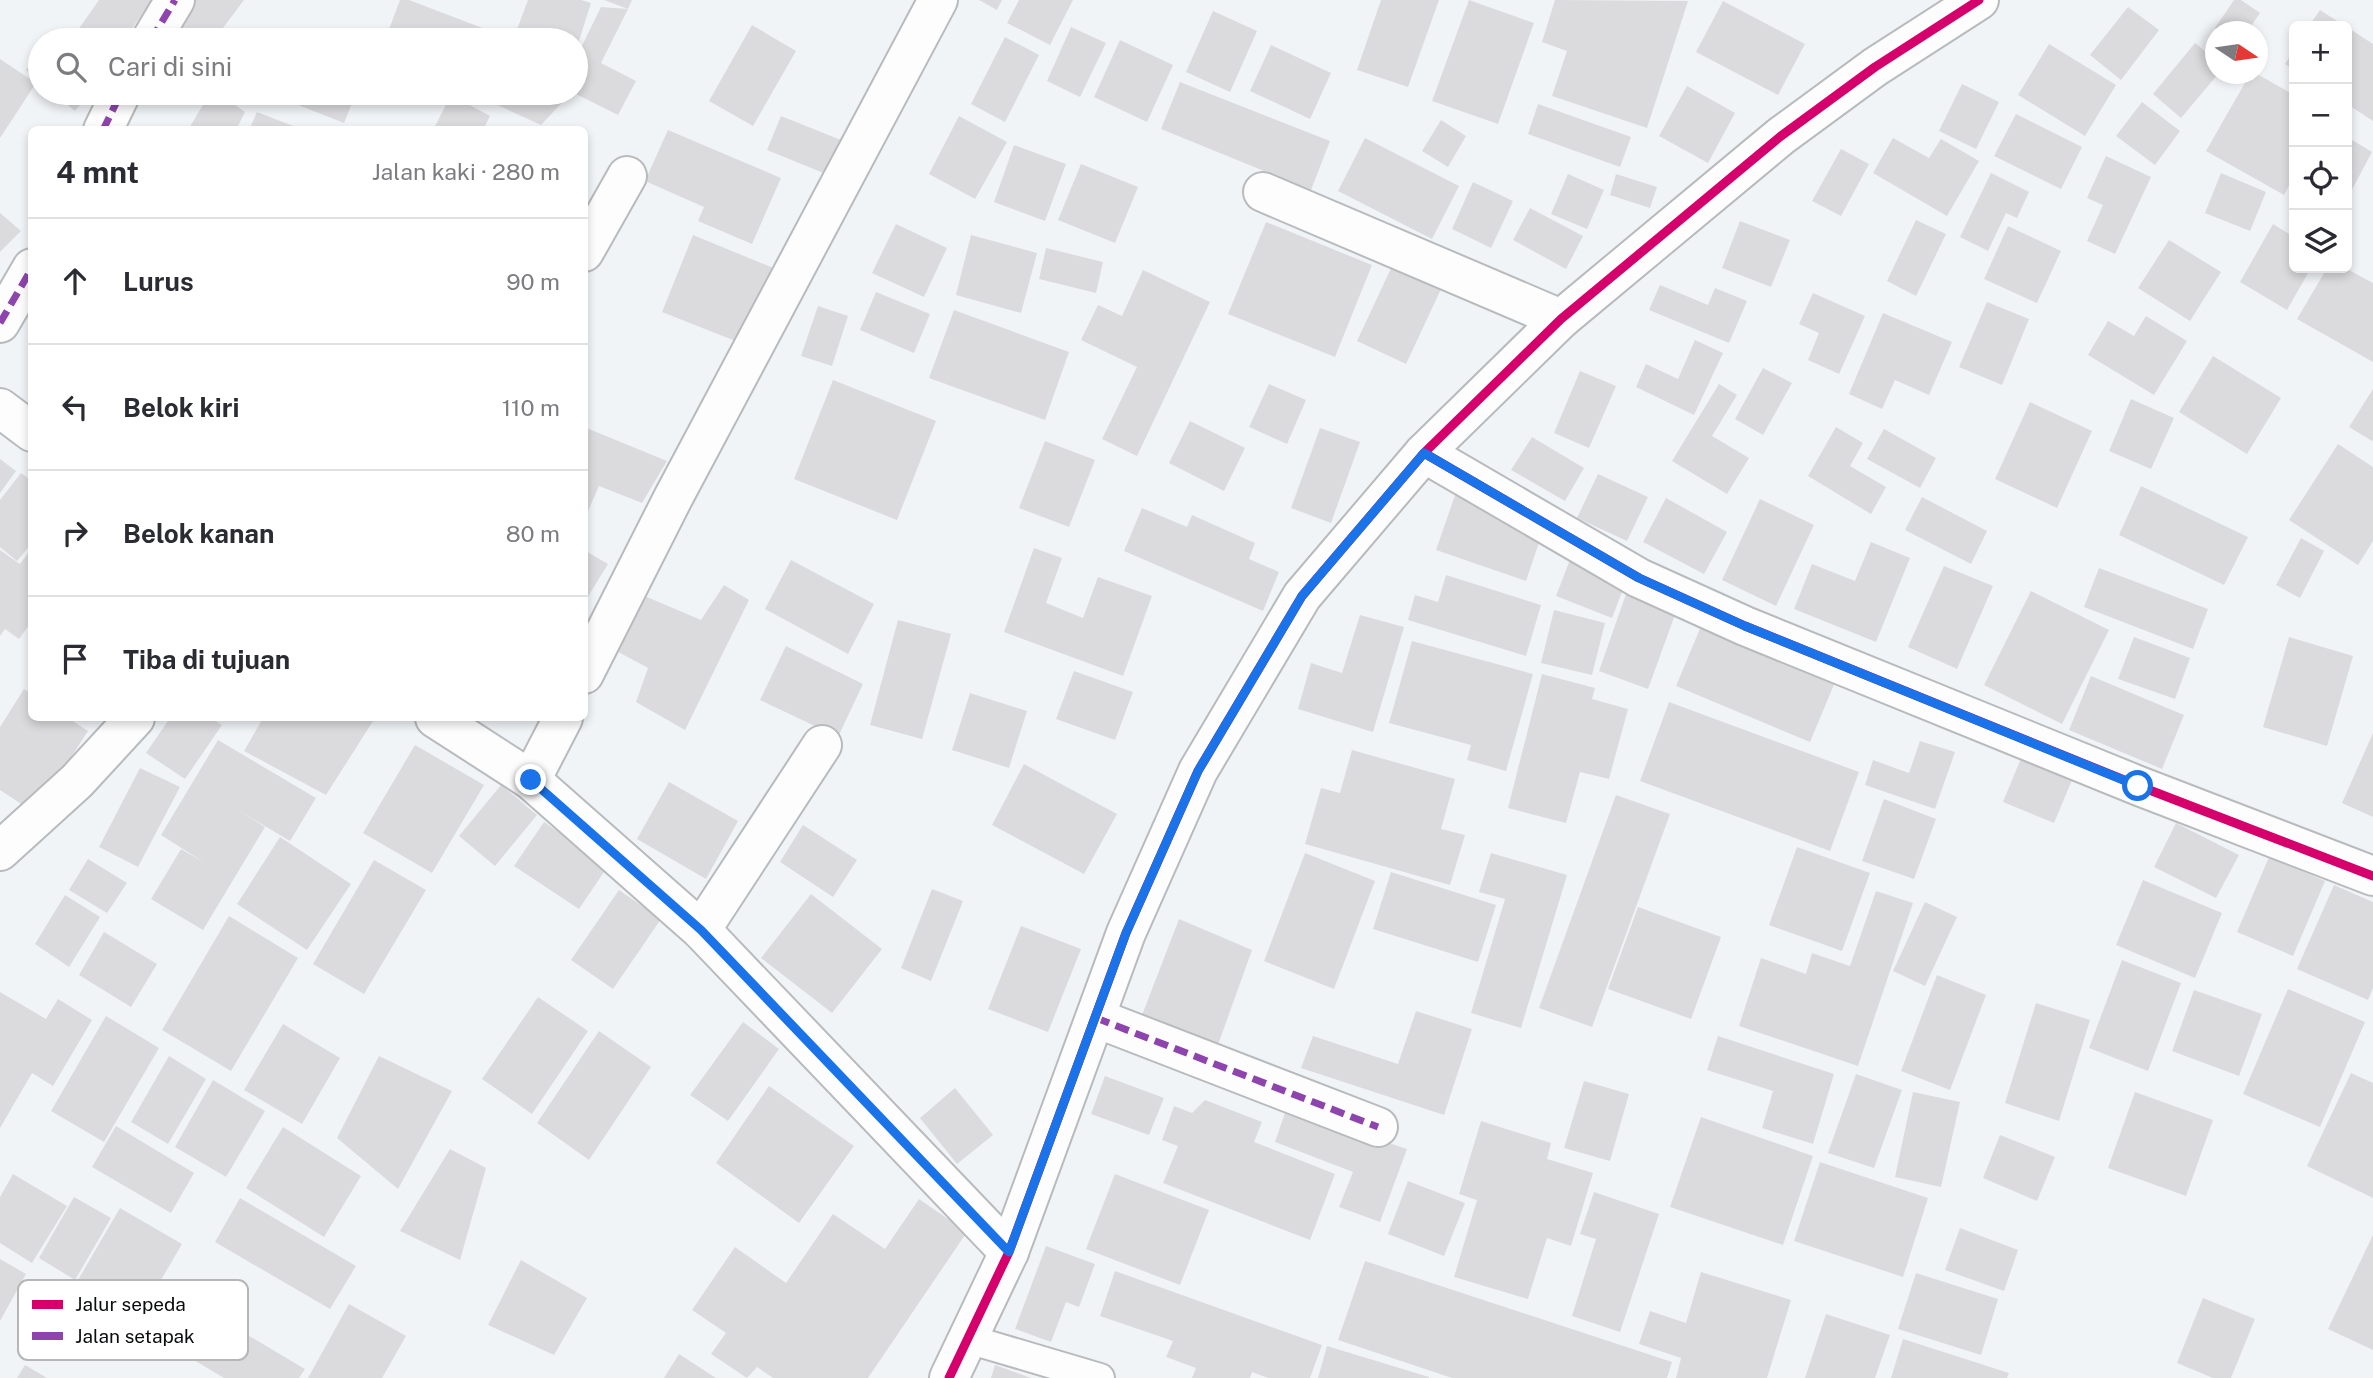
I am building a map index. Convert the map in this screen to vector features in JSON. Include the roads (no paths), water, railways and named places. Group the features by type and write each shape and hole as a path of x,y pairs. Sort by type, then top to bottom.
{"street":[{"path":"158,28 175,0"},
{"path":"588,666 673,498 938,0"},
{"path":"949,1378 1009,1252 1126,933 1198,771 1302,596 1424,453 1561,318 1781,136 1875,67 1979,0"},
{"path":"105,126 115,105"},
{"path":"588,245 627,176"},
{"path":"1263,192 1561,318"},
{"path":"0,323 28,275"},
{"path":"0,408 28,429"},
{"path":"1424,453 1639,578 1745,626 2138,786 2373,876"},
{"path":"0,851 77,781 132,721"},
{"path":"440,721 531,780 701,930 1009,1252"},
{"path":"531,780 561,721"},
{"path":"701,930 822,745"},
{"path":"1096,1018 1378,1128"}],"lane":[{"path":"968,1339 1100,1378"}]}
